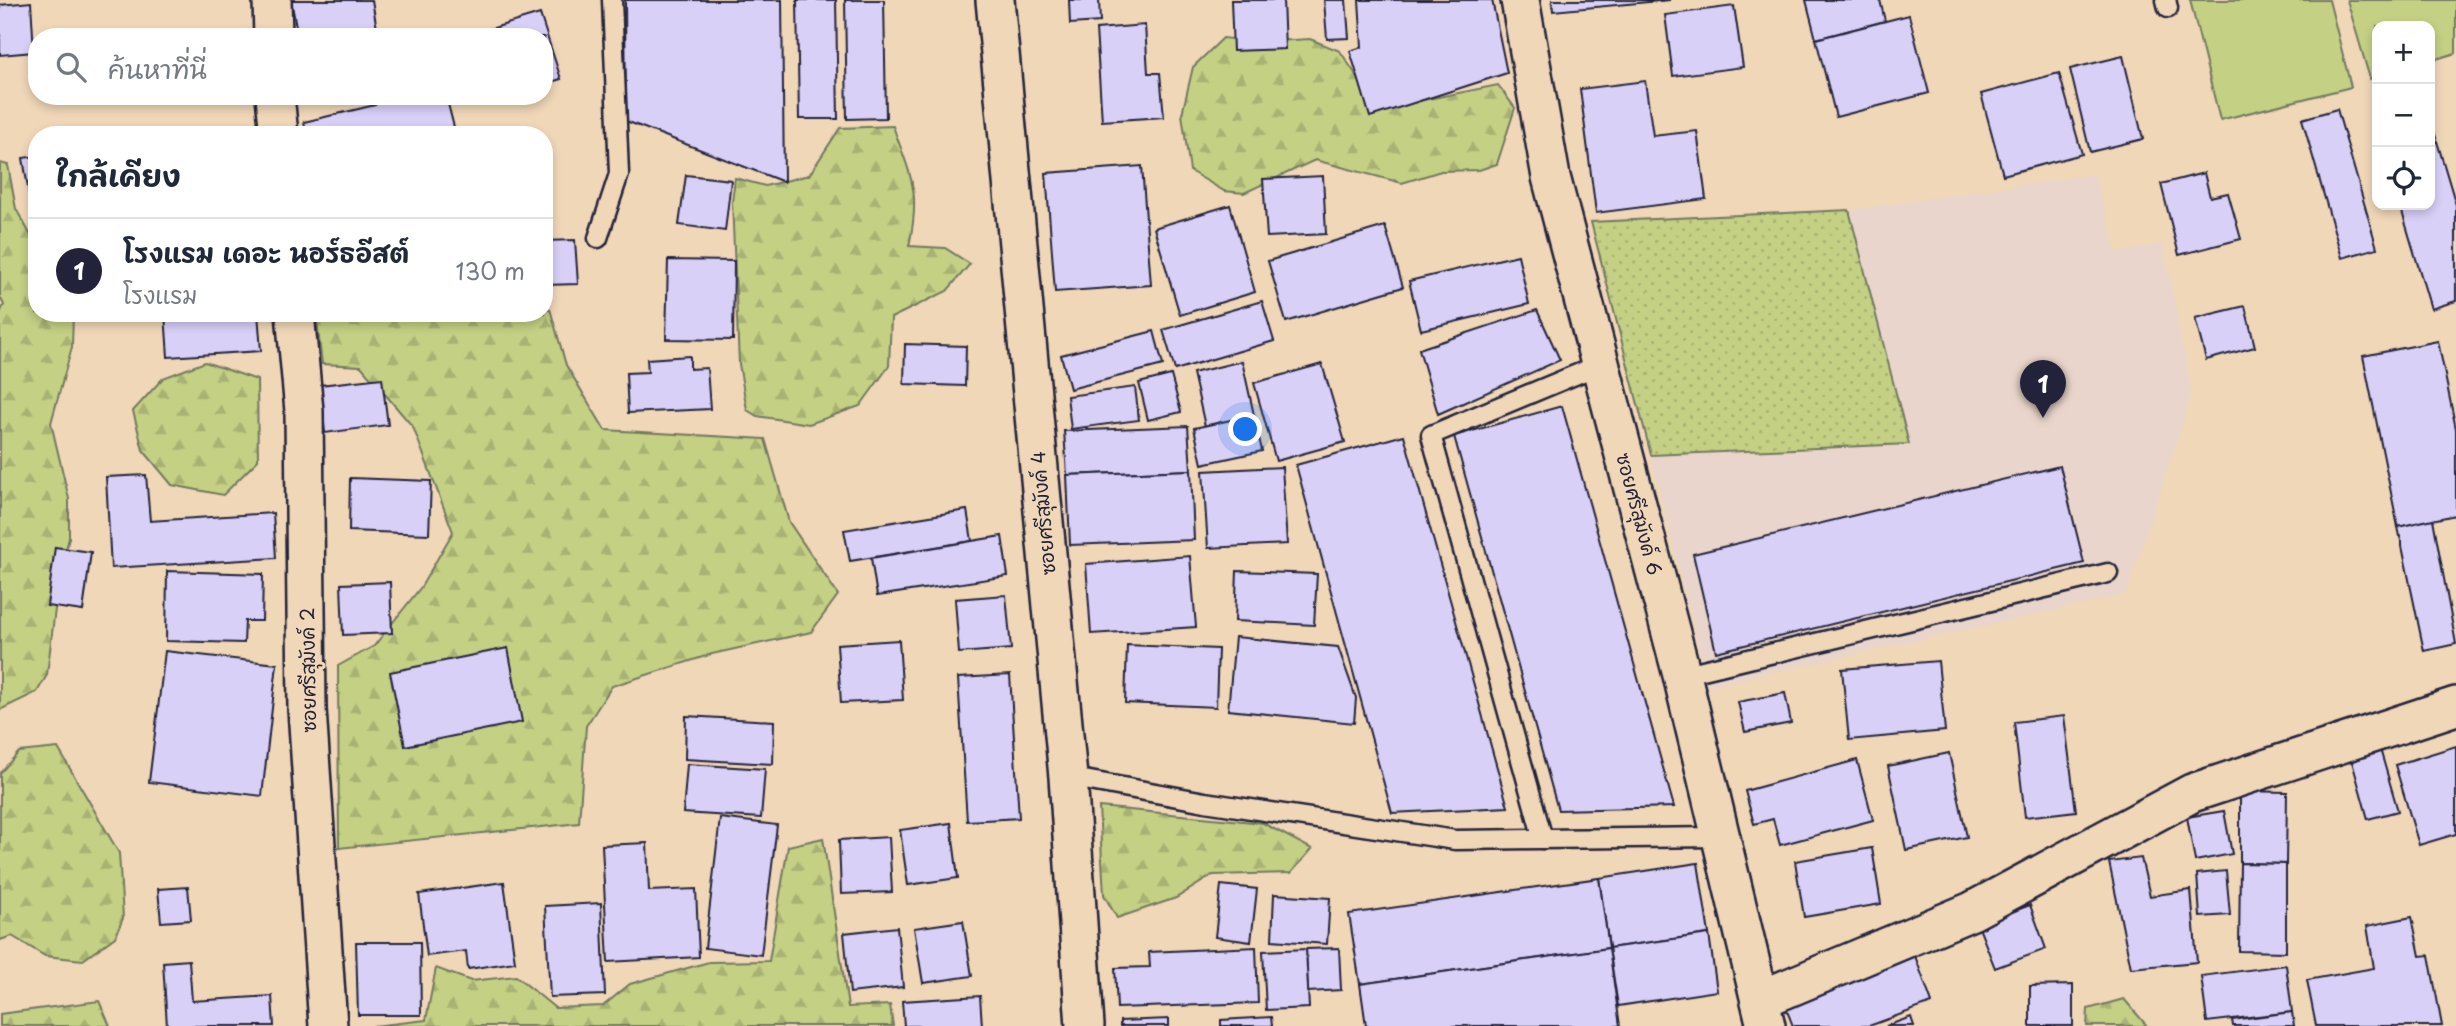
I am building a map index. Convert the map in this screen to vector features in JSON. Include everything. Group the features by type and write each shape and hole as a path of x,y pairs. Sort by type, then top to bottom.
{"street":[{"path":"272,0 273,28"},
{"name":"ซอยศรีสุมังค์ 4","path":"995,0 1068,777 1085,1026"},
{"name":"ซอยศรีสุมังค์ 6","path":"1520,0 1551,177 1682,675 1764,1013"},
{"path":"276,105 278,126"},
{"name":"ซอยศรีสุมังค์ 2","path":"296,322 304,411 307,709 328,1026"},
{"path":"1764,1013 1972,911 2192,793 2456,706"}],"lane":[{"path":"598,238 619,174 612,0"},
{"path":"1543,839 1432,435 1599,365"},
{"path":"1682,675 2108,573"},
{"path":"1068,777 1205,802 1455,840 1720,837"}],"shaded area":[{"path":"2094,174 2117,253 2163,243 2192,393 2126,595 1708,686 1651,455 1909,444 1849,210"}],"green space":[{"path":"2190,0 2329,0 2351,87 2220,120"},
{"path":"2347,0 2456,0 2456,53 2435,59 2435,21 2372,21 2370,79"},
{"path":"1223,38 1258,42 1310,39 1340,51 1379,109 1498,85 1515,108 1497,164 1479,170 1441,171 1402,183 1315,160 1244,193 1224,191 1190,171 1182,114 1193,67"},
{"path":"893,126 909,172 914,197 909,246 945,248 970,264 947,291 891,318 889,366 860,406 809,424 757,416 747,410 739,364 732,202 735,178 765,186 809,175 840,128"},
{"path":"0,163 8,165 16,209 28,230 28,322 73,322 72,347 51,423 69,499 69,538 59,576 47,675 37,692 0,710 0,313 4,305 0,297"},
{"path":"1849,210 1909,444 1651,455 1591,222"},
{"path":"553,320 566,365 605,430 765,439 789,522 838,595 811,632 712,654 612,686 586,726 579,823 339,848 338,666 374,646 421,587 453,532 413,427 361,366 322,364 317,322 553,322"},
{"path":"205,362 257,380 258,460 223,495 172,485 143,450 133,411 163,378"},
{"path":"58,748 119,853 123,918 115,937 83,960 45,956 12,936 0,940 0,773 19,752"},
{"path":"1099,807 1263,823 1312,849 1291,873 1213,875 1176,898 1117,918 1104,895"},
{"path":"823,838 848,1007 890,1005 893,1026 373,1026 426,1020 436,968 471,981 516,976 555,1008 603,1006 630,984 709,962 769,961 788,846"},
{"path":"2124,999 2147,1026 2087,1026 2088,1009"},
{"path":"99,1001 110,1026 0,1026 0,1014"}],"building":[{"path":"291,0 372,0 377,28 296,28"},
{"path":"625,0 782,0 784,182 626,121"},
{"path":"797,0 836,0 838,119 799,119"},
{"path":"845,0 884,0 886,118 847,119"},
{"path":"1069,0 1099,0 1100,22 1070,24"},
{"path":"1231,0 1283,0 1285,49 1233,51"},
{"path":"1324,0 1346,0 1349,38 1327,39"},
{"path":"1359,0 1492,0 1507,73 1370,117 1350,51 1362,47"},
{"path":"1552,0 1670,0 1553,11"},
{"path":"1806,0 1880,0 1885,21 1816,39"},
{"path":"31,2 33,28 28,28 28,53 0,55 0,5"},
{"path":"1734,6 1743,67 1673,76 1665,15"},
{"path":"540,14 545,28 494,28"},
{"path":"1909,15 1929,93 1836,117 1816,39"},
{"path":"1145,25 1148,73 1160,73 1164,117 1102,121 1096,29"},
{"path":"553,54 561,79 553,81"},
{"path":"2123,56 2143,139 2090,152 2070,69"},
{"path":"2059,73 2082,154 2003,175 1981,94"},
{"path":"1645,81 1653,136 1697,131 1706,199 1596,213 1580,89"},
{"path":"375,105 448,105 454,126 305,126 304,122"},
{"path":"2337,109 2377,248 2342,258 2302,119"},
{"path":"2435,135 2456,205 2456,301 2431,309 2401,210 2435,210"},
{"path":"28,157 28,188 23,158"},
{"path":"1142,166 1151,285 1055,292 1046,173"},
{"path":"2204,173 2210,197 2228,193 2241,239 2179,255 2161,184"},
{"path":"686,175 731,180 725,231 679,225"},
{"path":"1323,176 1326,234 1267,237 1263,179"},
{"path":"1230,205 1255,292 1180,315 1154,228"},
{"path":"1385,226 1403,287 1286,322 1268,261"},
{"path":"575,240 578,284 553,285 553,241"},
{"path":"1518,255 1529,304 1421,330 1409,281"},
{"path":"668,260 734,261 733,340 666,339"},
{"path":"1262,301 1274,341 1175,370 1163,330"},
{"path":"2245,306 2255,347 2206,360 2195,318"},
{"path":"1537,310 1560,360 1438,414 1419,349"},
{"path":"166,322 259,322 261,351 168,357"},
{"path":"1154,331 1163,365 1070,389 1061,355"},
{"path":"2438,341 2456,429 2456,515 2398,527 2363,356"},
{"path":"905,344 966,346 965,386 904,384"},
{"path":"690,356 690,369 707,368 710,409 628,413 626,373 648,372 647,359"},
{"path":"1242,361 1254,415 1205,426 1193,373"},
{"path":"1322,364 1345,442 1276,461 1254,383"},
{"path":"1171,375 1181,412 1148,420 1139,383"},
{"path":"382,378 388,425 325,433 320,385"},
{"path":"1135,387 1139,420 1071,429 1067,396"},
{"path":"1562,406 1674,807 1558,810 1454,436"},
{"path":"1254,415 1262,451 1202,464 1194,428"},
{"path":"1188,426 1191,470 1067,475 1064,431"},
{"path":"1404,435 1508,807 1392,813 1296,465"},
{"path":"2060,466 2084,563 1716,652 1693,554"},
{"path":"1282,467 1287,544 1208,548 1203,471"},
{"path":"1191,470 1194,540 1070,545 1067,475"},
{"path":"146,475 150,521 273,513 276,558 111,568 106,477"},
{"path":"350,478 431,481 429,534 349,531"},
{"path":"967,510 972,541 850,561 844,530"},
{"path":"2433,519 2456,644 2424,651 2398,527"},
{"path":"1002,536 1008,576 877,596 871,558"},
{"path":"55,547 91,552 83,611 47,606"},
{"path":"1190,556 1196,627 1091,634 1086,564"},
{"path":"167,571 263,574 262,621 245,621 244,643 166,641"},
{"path":"1237,571 1317,574 1314,625 1235,621"},
{"path":"390,582 392,633 343,635 341,584"},
{"path":"1006,595 1011,649 959,653 955,599"},
{"path":"1235,637 1338,647 1356,698 1354,723 1228,710"},
{"path":"899,640 903,700 841,703 837,644"},
{"path":"1127,645 1218,649 1216,707 1125,703"},
{"path":"508,648 522,722 405,746 390,672"},
{"path":"165,651 277,664 262,796 149,782"},
{"path":"1938,661 1945,731 1849,740 1842,669"},
{"path":"1010,675 1019,818 967,821 958,678"},
{"path":"1785,693 1791,723 1745,732 1738,702"},
{"path":"686,716 774,721 773,764 685,759"},
{"path":"2064,716 2076,811 2025,817 2014,722"},
{"path":"2456,746 2456,834 2419,845 2395,765"},
{"path":"2380,749 2398,811 2368,819 2351,758"},
{"path":"1949,753 1967,837 1906,850 1888,766"},
{"path":"1857,760 1873,820 1780,845 1773,819 1754,824 1745,791"},
{"path":"687,764 765,769 761,818 683,813"},
{"path":"2240,791 2287,792 2286,864 2240,863"},
{"path":"2224,811 2232,854 2195,861 2187,817"},
{"path":"720,818 777,825 761,955 705,948"},
{"path":"951,823 958,878 908,885 900,830"},
{"path":"889,837 892,892 841,894 839,840"},
{"path":"647,843 649,891 696,889 699,957 608,962 602,845"},
{"path":"1872,848 1881,904 1804,917 1795,861"},
{"path":"2141,858 2150,896 2191,890 2197,962 2131,968 2109,862"},
{"path":"1698,863 1709,934 1609,948 1599,878"},
{"path":"2240,863 2286,864 2286,952 2239,951"},
{"path":"2226,871 2230,915 2200,917 2197,874"},
{"path":"1599,878 1609,948 1360,984 1349,914"},
{"path":"504,882 515,962 468,969 466,951 427,956 419,894"},
{"path":"1221,885 1257,889 1251,942 1215,937"},
{"path":"188,887 191,920 161,922 158,889"},
{"path":"1274,894 1330,898 1327,944 1272,940"},
{"path":"601,903 605,995 550,997 545,906"},
{"path":"2030,905 2046,949 1995,968 1978,925"},
{"path":"2412,917 2420,956 2429,955 2442,1026 2316,1026 2307,980 2374,968 2367,926"},
{"path":"963,921 972,976 923,983 914,928"},
{"path":"897,927 903,987 850,993 844,933"},
{"path":"1709,934 1717,991 1618,1006 1609,948"},
{"path":"356,942 420,942 421,1015 358,1015"},
{"path":"1256,947 1258,1003 1117,1008 1115,968 1150,967 1149,952"},
{"path":"1339,948 1341,990 1308,992 1306,949"},
{"path":"1609,948 1620,1026 1366,1026 1360,984"},
{"path":"1306,949 1309,1008 1266,1010 1263,951"},
{"path":"1915,956 1932,1003 1869,1026 1793,1026 1784,1003"},
{"path":"189,960 192,1001 272,996 274,1026 167,1026 163,962"},
{"path":"2286,965 2292,1012 2207,1022 2201,976"},
{"path":"2073,985 2073,1026 2030,1026 2030,986"},
{"path":"980,996 982,1026 904,1026 902,1001"},
{"path":"2292,1012 2294,1026 2233,1026 2232,1020"},
{"path":"1271,1017 1272,1026 1221,1026 1221,1020"},
{"path":"1911,1017 1914,1026 1886,1026"},
{"path":"1169,1019 1169,1026 1120,1026 1120,1021"}],"place":[{"name":"โรงแรม เดอะ นอร์ธอีสต์","path":"2043,418"}]}
